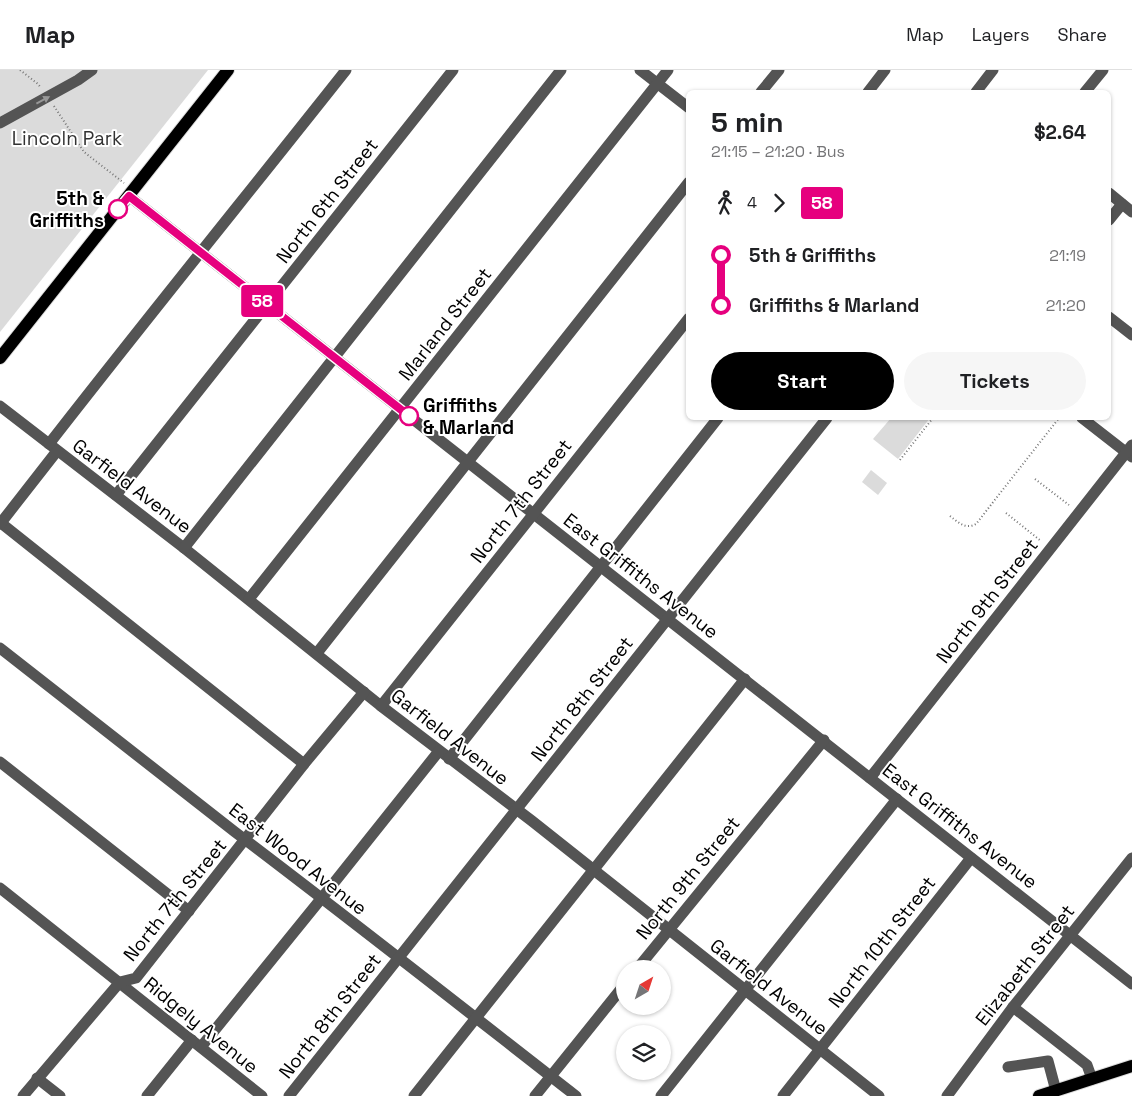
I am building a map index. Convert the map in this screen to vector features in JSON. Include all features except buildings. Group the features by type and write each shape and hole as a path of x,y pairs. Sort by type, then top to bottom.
{"main road":[{"path":"0,358 128,191 228,70"},
{"path":"1038,1096 1132,1066"}],"street":[{"path":"0,123 78,80 92,70"},
{"path":"304,764 0,524 131,338 346,70"},
{"name":"North 6th Street","path":"116,495 453,70"},
{"path":"184,548 561,70"},
{"path":"640,70 686,106"},
{"name":"Marland Street","path":"249,599 668,70"},
{"path":"762,90 779,70"},
{"path":"870,90 885,70"},
{"path":"978,90 994,70"},
{"path":"1087,90 1103,70"},
{"path":"317,653 686,186"},
{"name":"East Griffiths Avenue","path":"128,191 201,253 668,620 824,740 1132,984"},
{"path":"1111,195 1132,212"},
{"path":"1111,218 1122,204"},
{"path":"1111,319 1132,336"},
{"name":"North 7th Street","path":"381,706 686,322"},
{"name":"Garfield Avenue","path":"0,406 249,599 381,706 594,870 879,1096"},
{"path":"449,759 716,420"},
{"name":"North 8th Street","path":"290,1096 825,420"},
{"path":"1085,420 1130,452"},
{"name":"North 9th Street","path":"870,778 1130,452"},
{"name":"East Wood Avenue","path":"0,648 256,846 321,899 477,1017 576,1096"},
{"path":"414,1096 745,679"},
{"name":"North 7th Street","path":"24,1096 120,982 136,978 304,764 364,692"},
{"name":"North 9th Street","path":"644,960 824,740"},
{"path":"147,1096 197,1044 321,899 438,750"},
{"path":"0,762 189,911"},
{"path":"661,1096 897,799"},
{"name":"North 10th Street","path":"783,1096 971,858"},
{"name":"Elizabeth Street","path":"947,1096 1013,1007 1132,858"},
{"name":"Ridgely Avenue","path":"0,888 262,1096"},
{"path":"535,1096 616,995"},
{"path":"1013,1007 1087,1065 1092,1079"},
{"path":"1008,1067 1048,1061 1056,1090"},
{"path":"38,1078 60,1096"}],"path":[{"path":"20,70 38,84 45,93"},
{"path":"51,102 84,152 128,191"},
{"path":"900,460 931,420"},
{"path":"950,516 963,526 971,527 976,524 1057,420"},
{"path":"1035,478 1071,507"},
{"path":"1006,514 1042,543"}],"green space":[{"name":"Lincoln Park","path":"0,70 208,70 0,332"},
{"path":"889,420 928,420 898,459 873,439"},
{"path":"871,470 887,483 878,495 862,482"}],"bus line":[{"name":"58","path":"118,209 129,196 409,416"}],"place":[{"name":"5th & Griffiths","path":"118,209"},
{"name":"Griffiths & Marland","path":"409,416"}]}
